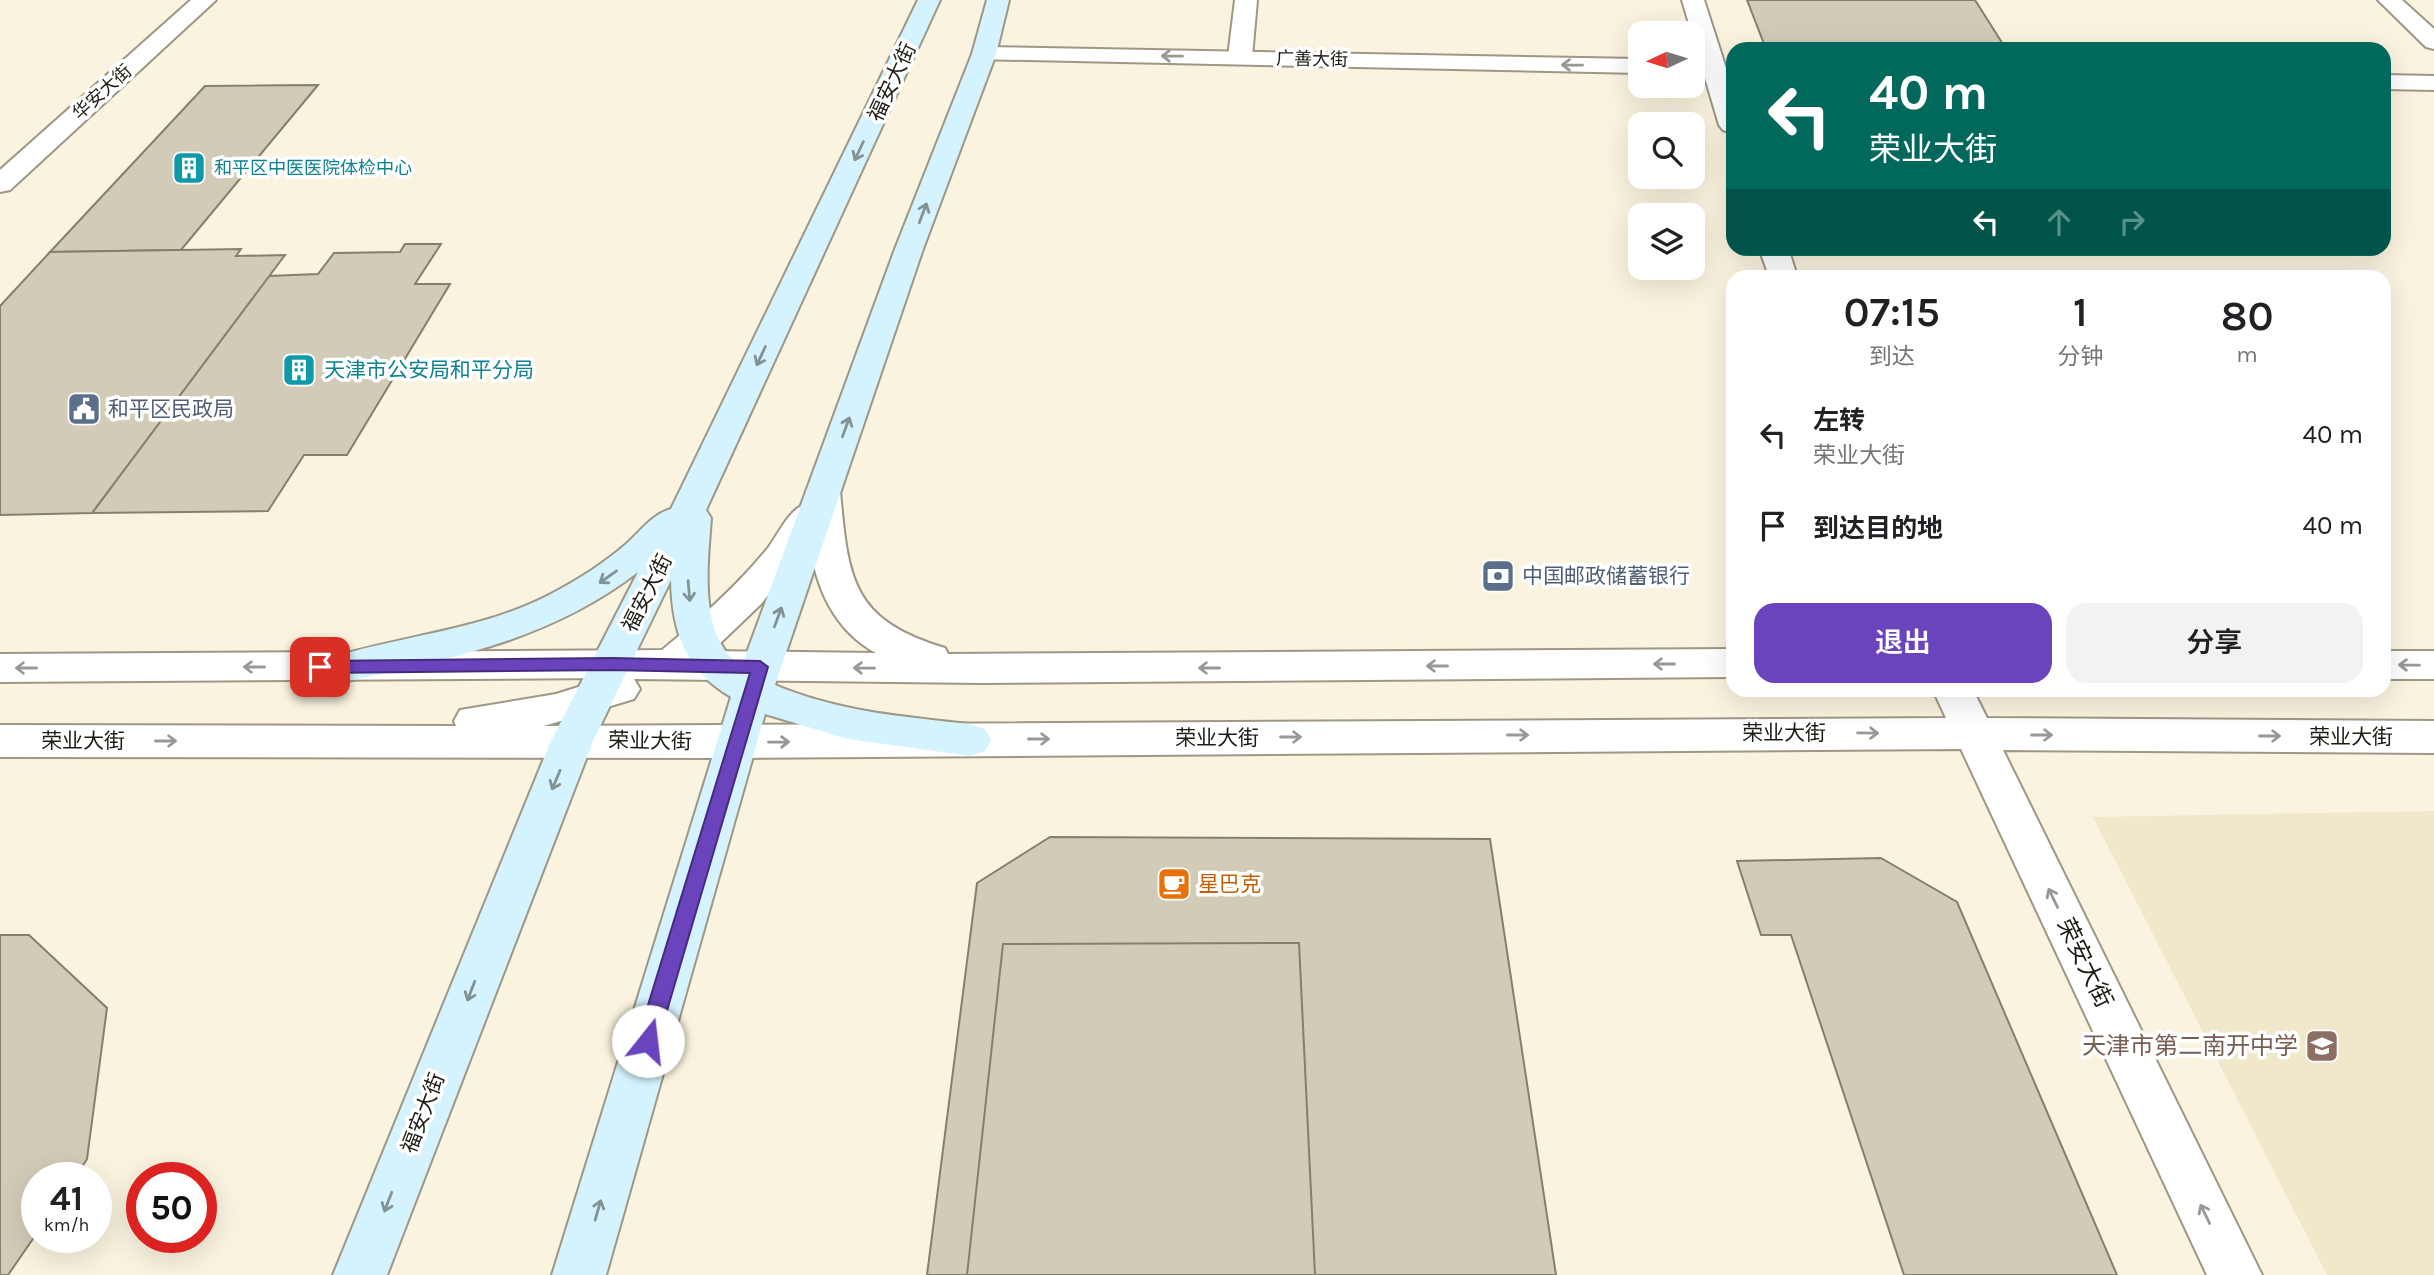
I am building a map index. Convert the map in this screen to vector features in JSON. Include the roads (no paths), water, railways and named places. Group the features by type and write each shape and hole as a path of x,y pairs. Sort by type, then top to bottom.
{"main road":[{"name":"福安大街","path":"360,1275 572,741 694,499 929,0"},
{"path":"579,1275 735,742 909,249 984,54 998,0"},
{"path":"694,499 688,577 691,612 707,653"},
{"path":"346,667 445,648 563,607 609,577 645,548 694,499"},
{"path":"756,679 797,710 840,721 970,740"}],"street":[{"name":"华安大街","path":"0,184 205,0"},
{"path":"1240,57 1246,0"},
{"path":"1693,0 1726,107"},
{"path":"2389,0 2434,42"},
{"name":"广善大街","path":"984,54 1628,66"},
{"path":"2391,82 2434,83"},
{"path":"319,741 543,711 602,682 707,653 788,550 823,491"},
{"path":"823,491 829,556 843,604 859,624 886,643 924,657 981,670"},
{"path":"707,653 756,679 981,670 1726,663"},
{"path":"2391,665 2434,665"},
{"path":"0,668 346,667 602,682"},
{"name":"荣安大街","path":"1956,697 2235,1275"},
{"name":"荣业大街","path":"0,741 735,742 1974,734 2434,737"}],"place":[{"name":"和平区中医医院体检中心","path":"189,168"},
{"name":"天津市公安局和平分局","path":"299,370"},
{"name":"和平区民政局","path":"84,409"},
{"name":"中国邮政储蓄银行","path":"1498,576"},
{"name":"星巴克","path":"1174,884"},
{"name":"天津市第二南开中学","path":"2322,1046"}]}
